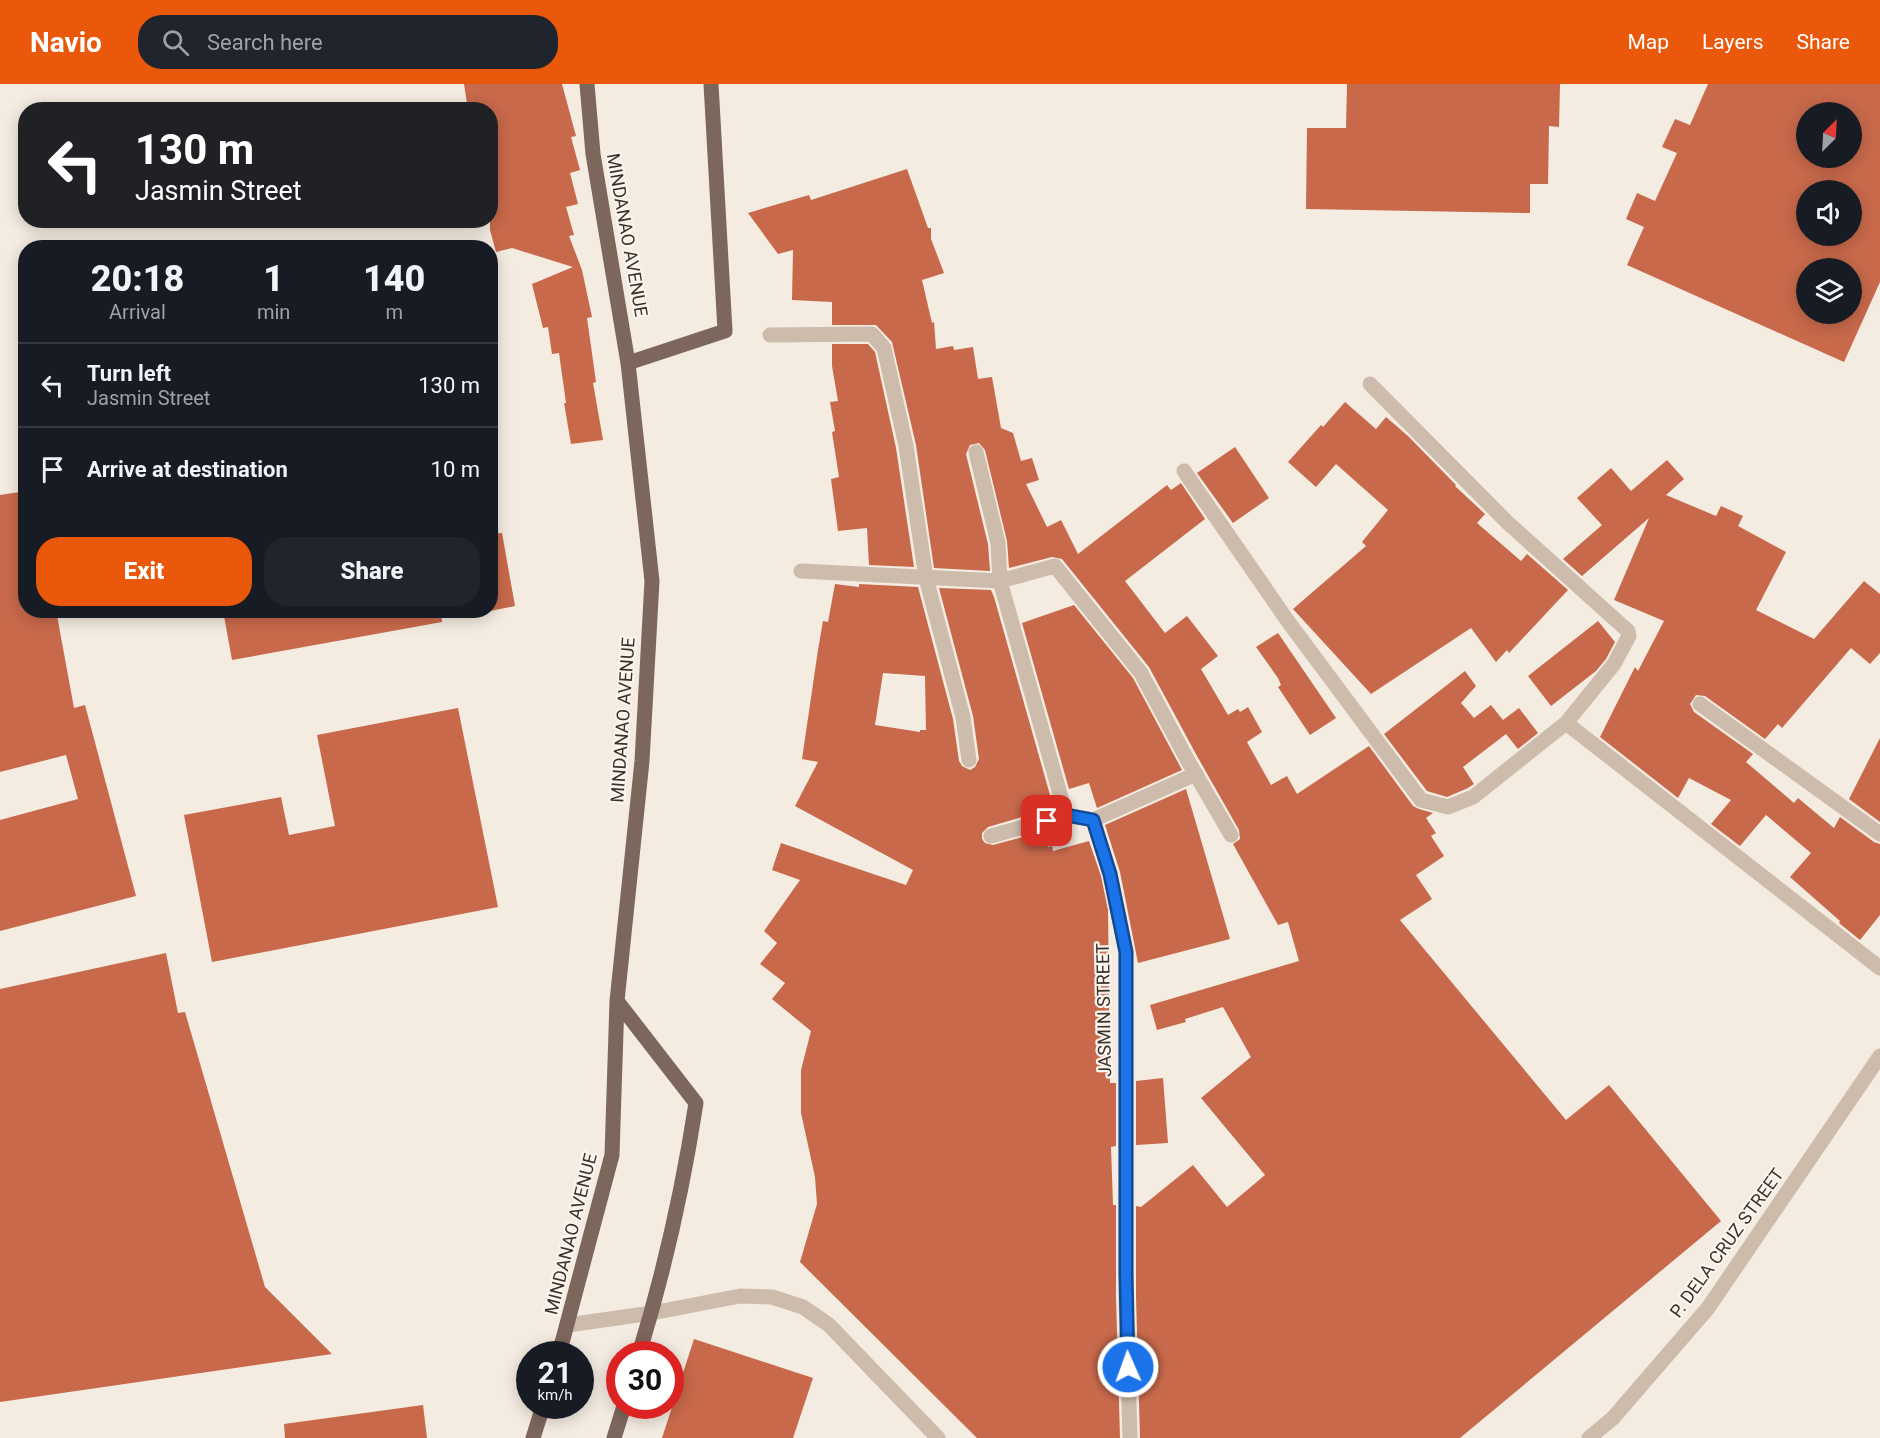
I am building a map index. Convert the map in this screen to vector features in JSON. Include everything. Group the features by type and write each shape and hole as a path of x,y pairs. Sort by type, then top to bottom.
{"main road":[{"name":"MINDANAO AVENUE","path":"563,1341 612,1155 617,1001 642,761 651,581 628,363 593,154 586,84"},
{"path":"628,363 725,331 711,84"},
{"path":"617,1001 696,1103 686,1166 652,1312 643,1341"},
{"path":"533,1438 539,1419"},
{"path":"614,1438 620,1419"}],"street":[{"path":"771,335 873,334 884,348 906,446 926,578 963,717 969,760"},
{"path":"1184,471 1287,620 1421,800 1448,807 1473,797 1566,723 1614,664 1628,640 1628,631 1508,523 1370,384"},
{"path":"976,452 998,543 1000,581 1066,815"},
{"path":"801,571 1000,581 1055,566 1141,673 1231,835"},
{"path":"1700,704 1880,834"},
{"path":"1566,723 1880,968"},
{"path":"991,836 1066,815 1093,820 1196,774"},
{"name":"JASMIN STREET","path":"1093,820 1110,874 1126,952 1126,1285 1131,1438"},
{"name":"P. DELA CRUZ STREET","path":"1589,1438 1613,1418 1708,1308 1880,1056"},
{"path":"568,1324 740,1296 772,1297 802,1307 829,1325 938,1438"}],"building":[{"path":"464,84 562,84 576,136 571,137 580,170 570,173 578,204 566,207 574,235 569,236 582,270 592,317 587,318 596,382 593,383 603,440 571,444 559,353 552,354 548,327 543,328 532,284 573,267 512,248 498,252 498,240 493,240 490,228 498,228 498,102 467,102"},
{"path":"1347,84 1560,84 1559,127 1549,126 1548,184 1530,184 1530,213 1306,209 1307,128 1346,128"},
{"path":"1708,84 1880,84 1880,282 1862,322 1862,258 1796,258 1796,324 1861,324 1844,362 1627,265 1644,227 1626,219 1637,193 1655,201 1677,153 1662,147 1675,119 1690,125"},
{"path":"907,169 928,228 931,228 931,239 944,273 922,280 932,323 934,322 936,349 953,346 954,350 973,347 978,379 992,377 1001,428 1013,433 1021,461 1032,458 1039,480 1026,484 1047,527 1061,520 1078,554 1167,485 1171,490 1181,483 1205,519 1125,581 1165,633 1187,616 1218,656 1201,669 1228,715 1238,709 1240,712 1248,707 1262,732 1247,742 1271,785 1287,776 1297,794 1369,746 1413,806 1433,813 1426,818 1436,833 1431,836 1444,856 1416,875 1432,899 1400,920 1566,1120 1609,1085 1721,1221 1460,1438 1140,1438 1136,1206 1141,1207 1193,1165 1227,1207 1265,1175 1201,1098 1251,1057 1223,1007 1185,1019 1186,1022 1157,1030 1150,1005 1299,961 1288,922 1278,925 1233,844 1240,839 1239,830 1149,667 1062,559 1052,557 1009,568 1007,541 985,450 979,443 970,445 966,454 988,544 990,571 934,568 916,445 892,342 876,325 832,325 832,302 792,300 793,250 778,254 748,213 809,195 811,200"},
{"path":"832,344 868,344 875,352 896,448 914,567 869,565 867,528 838,531 831,479 839,477 830,402 838,401 832,366"},
{"path":"1345,402 1376,429 1386,417 1408,436 1485,514 1477,523 1521,561 1527,554 1568,590 1509,653 1507,650 1496,662 1471,628 1371,694 1293,609 1366,546 1362,542 1388,510 1336,464 1316,487 1288,462"},
{"path":"1235,447 1269,498 1233,523 1197,473"},
{"path":"1667,460 1684,479 1666,495 1716,516 1721,506 1743,516 1738,526 1786,552 1756,610 1814,639 1864,581 1880,594 1880,653 1870,664 1851,648 1782,728 1778,724 1765,739 1705,696 1696,695 1690,704 1694,712 1753,754 1746,762 1794,803 1798,798 1834,828 1840,817 1880,844 1880,915 1860,940 1790,877 1811,853 1766,815 1740,846 1711,824 1731,800 1689,778 1678,798 1600,737 1635,667 1638,671 1664,621 1614,600 1649,518 1582,576 1563,559 1602,525 1577,498 1611,468 1631,491"},
{"path":"18,492 18,618 57,618 74,708 85,705 136,896 0,931 0,820 78,799 66,755 0,772 0,495"},
{"path":"498,533 502,533 515,606 498,609"},
{"path":"835,584 859,587 859,584 918,587 953,719 959,761 962,766 970,770 975,767 979,759 973,716 939,588 991,590 1050,795 1032,802 1036,813 988,827 982,833 982,839 985,843 993,845 1042,832 1048,847 1052,846 1053,851 1089,841 1101,876 1108,910 1110,1083 1116,1083 1116,1146 1111,1147 1113,1205 1116,1205 1120,1438 977,1438 800,1262 817,1204 815,1177 801,1113 801,1070 811,1031 772,999 785,983 760,964 777,943 764,931 800,880 772,870 781,843 906,885 913,870 795,806 818,762 802,759 823,621 828,622","holes":["883,673 925,676 926,730 920,730 920,732 875,725"]},
{"path":"1074,605 1133,678 1182,770 1097,808 1089,783 1069,789 1022,623"},
{"path":"224,618 442,618 442,622 232,660"},
{"path":"1598,621 1615,642 1606,659 1596,671 1551,706 1528,676"},
{"path":"1278,633 1336,718 1310,735 1278,687 1281,685 1278,678 1256,647"},
{"path":"1465,671 1476,686 1461,703 1474,718 1491,705 1503,720 1519,708 1538,733 1518,749 1506,734 1463,767 1474,784 1447,797 1427,791 1384,734"},
{"path":"458,708 498,907 212,962 184,815 281,797 289,835 335,826 317,735"},
{"path":"1880,738 1880,822 1849,799"},
{"path":"1186,789 1230,939 1138,963 1120,872 1105,825"},
{"path":"166,953 178,1013 185,1012 265,1287 332,1354 0,1402 0,989"},
{"path":"1163,1078 1168,1143 1136,1145 1136,1081"},
{"path":"694,1339 813,1378 793,1438 662,1438 668,1419 684,1419 684,1370"},
{"path":"423,1405 427,1438 285,1438 284,1424"}],"route":[{"path":"1047,821 1066,815 1093,820 1110,874 1126,952 1128,1367"}]}
